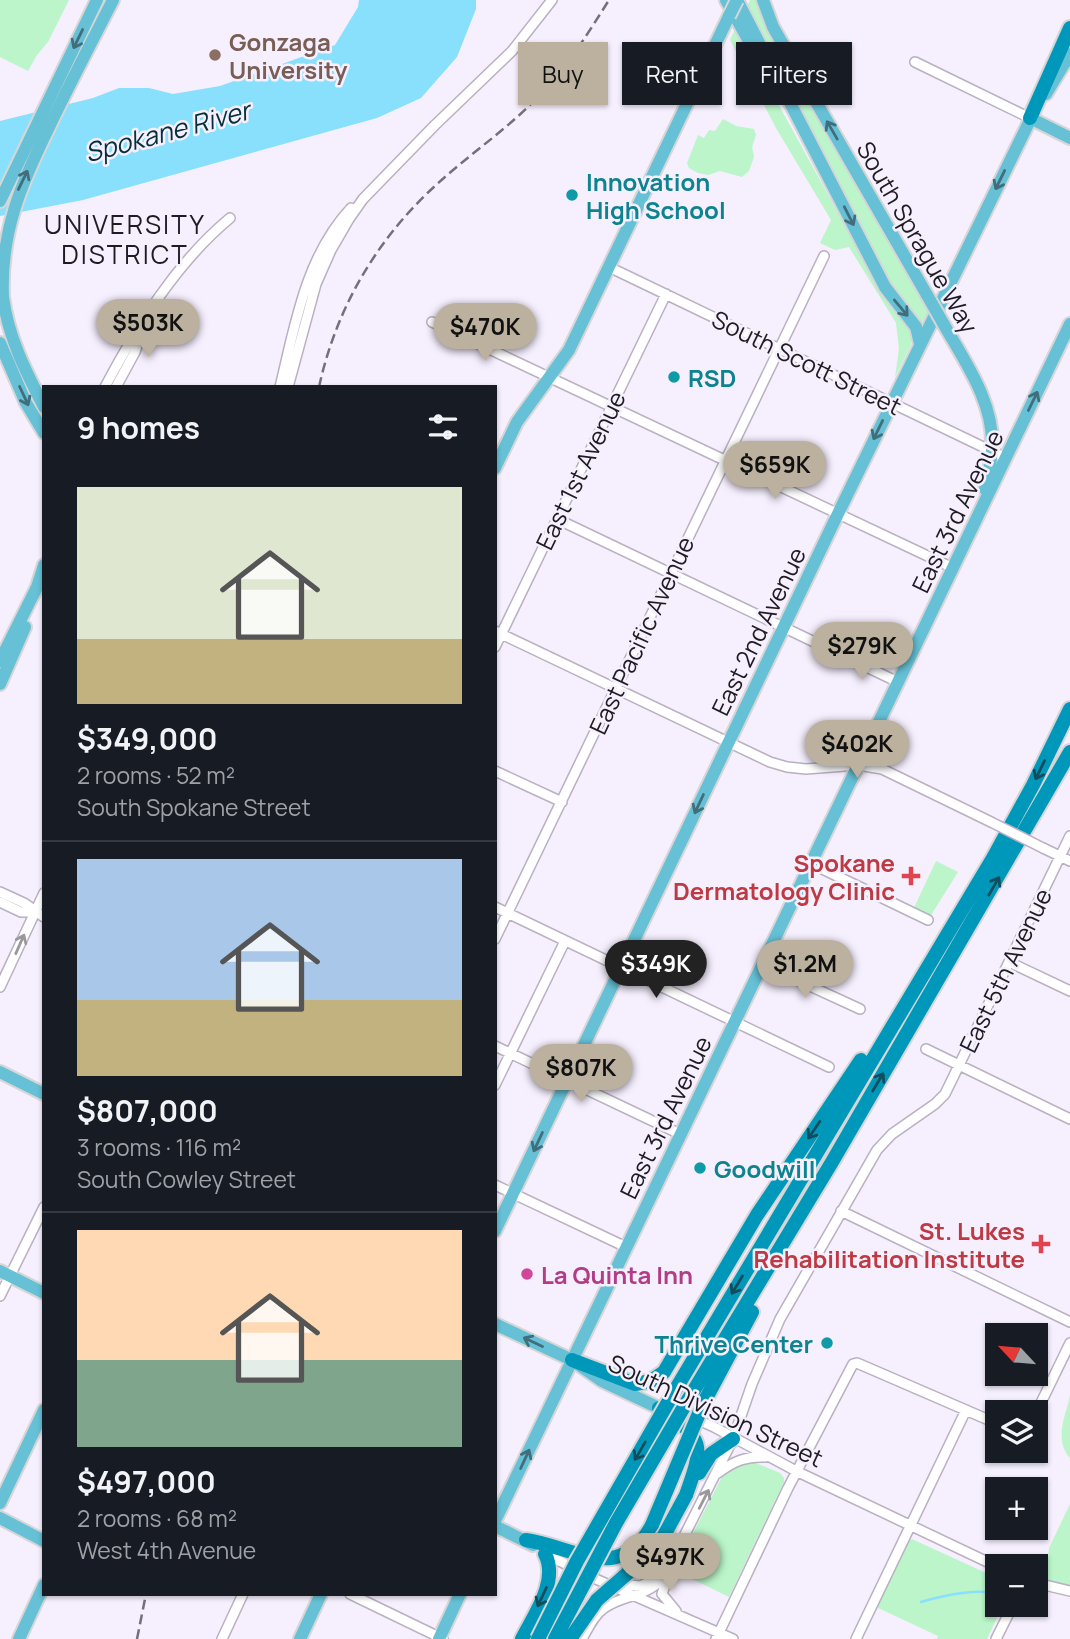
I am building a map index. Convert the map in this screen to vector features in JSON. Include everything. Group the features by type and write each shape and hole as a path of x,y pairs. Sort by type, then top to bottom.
{"highway":[{"path":"1030,118 1070,27"},
{"path":"538,1639 582,1553 674,1392 961,911 1033,785 1070,709"},
{"path":"555,1639 616,1523 832,1162 1070,752"},
{"path":"572,1360 635,1384 651,1381 669,1367 757,1214 961,911"},
{"path":"526,1540 604,1560 626,1553 644,1539 703,1404 832,1162"},
{"path":"659,1408 688,1429 697,1443 697,1462 686,1495"},
{"path":"570,1639 597,1600 645,1558 662,1539 710,1454 733,1439"},
{"path":"522,1639 548,1584 550,1567 545,1554"}],"main road":[{"path":"0,201 97,0"},
{"path":"42,430 26,402 6,351 2,296 6,223 16,195 113,0"},
{"path":"726,0 750,42"},
{"path":"497,464 517,422 569,351 737,0"},
{"name":"South Sprague Way","path":"737,0 759,42"},
{"name":"South Sprague Way","path":"763,0 767,17 980,391 989,417 992,451 982,506"},
{"name":"East 2nd Avenue","path":"497,1227 1030,118 1070,54"},
{"name":"South Sprague Way","path":"792,105 885,287 916,327 920,337 919,346"},
{"path":"1030,118 1070,138"},
{"name":"East 3rd Avenue","path":"497,1520 1070,324"},
{"path":"6,351 42,404"},
{"path":"0,661 37,587 42,571"},
{"path":"0,684 42,592"},
{"path":"0,1072 42,1093"},
{"path":"5,1273 42,1292"},
{"name":"South Division Street","path":"497,1325 572,1360 602,1381 659,1408"},
{"path":"0,1503 42,1414"},
{"path":"0,1518 42,1539"},
{"path":"497,1525 526,1540 545,1554"},
{"path":"19,1639 42,1589"},
{"path":"300,1639 320,1596"},
{"path":"441,1638 459,1596"}],"street":[{"path":"289,385 318,276 337,238 363,199 512,51 552,0"},
{"path":"915,62 1030,118"},
{"path":"281,385 304,293 316,262 338,223 363,199"},
{"path":"106,385 126,347 182,267 230,218"},
{"name":"East Pacific Avenue","path":"497,935 824,256"},
{"name":"South Scott Street","path":"609,267 1006,458"},
{"name":"East 1st Avenue","path":"498,632 557,519 666,294"},
{"path":"117,385 135,352 147,317"},
{"path":"432,322 953,568"},
{"path":"557,519 898,682"},
{"path":"498,632 770,762 806,769 858,765 882,769 1070,861"},
{"path":"497,772 562,802"},
{"name":"East 5th Avenue","path":"673,1559 733,1439 752,1384 780,1319 877,1150 892,1133 935,1104 945,1094 1070,836"},
{"path":"810,863 928,920"},
{"path":"0,892 24,903 39,914"},
{"path":"0,902 20,912 39,914"},
{"path":"497,908 829,1067"},
{"path":"0,987 39,914"},
{"path":"497,1081 565,941"},
{"path":"1009,962 1070,991"},
{"path":"762,964 860,1009"},
{"path":"497,1047 680,1134"},
{"path":"926,1049 1070,1119"},
{"path":"497,1186 626,1247"},
{"path":"0,1296 5,1273 42,1210"},
{"path":"841,1210 1070,1322"},
{"path":"1042,1400 1070,1343"},
{"path":"717,1636 853,1364 857,1363 985,1418"},
{"name":"South Division Street","path":"659,1408 673,1409 722,1430 733,1439 798,1472 985,1562"},
{"path":"856,1639 966,1410"},
{"path":"717,1474 737,1460 770,1457"},
{"path":"545,1554 598,1580 680,1614 717,1636 733,1639"},
{"path":"673,1559 662,1594 680,1614"},
{"path":"598,1580 628,1587 640,1586 657,1578 673,1559"},
{"path":"582,1639 596,1615 605,1607 636,1596 659,1583 673,1559"},
{"path":"981,1560 985,1563"},
{"path":"1048,1586 1070,1591"},
{"path":"222,1639 242,1596"},
{"path":"354,1596 441,1638"},
{"path":"996,1639 1006,1617"}],"green space":[{"path":"0,0 69,0 48,42 28,71 0,57"},
{"path":"750,0 759,0 782,42 763,42 746,9"},
{"path":"736,27 744,42 736,42 736,51 730,40"},
{"path":"764,105 779,105 887,300 911,331 911,345 895,377 899,349 896,323 849,247 835,250 820,243 831,220"},
{"path":"796,105 816,105 929,311 921,324 892,292"},
{"path":"723,119 736,126 754,129 756,135 752,147 754,157 749,171 742,177 720,171 708,175 698,173 689,168 687,163 698,135 704,138 709,130 715,131"},
{"path":"936,861 958,872 928,920 912,912"},
{"path":"1070,1396 1070,1458 1065,1451 1062,1436"},
{"path":"751,1461 780,1473 784,1482 729,1597 674,1570 723,1475 728,1469"},
{"path":"1070,1504 1070,1588 1048,1583 1049,1548"},
{"path":"912,1539 985,1572 985,1617 997,1617 987,1639 937,1639 938,1636 876,1607 908,1541"}],"water":[{"name":"Spokane River","path":"359,0 476,0 476,9 457,57 421,98 377,118 83,200 0,216 0,121 93,98 119,88 149,88 173,94 220,86 335,45 358,7"}],"waterway":[{"path":"921,1602 949,1595 985,1592"}],"railway":[{"path":"319,385 326,358 348,303 361,278 394,229 435,186 512,122 547,88 575,52 609,0"},
{"path":"137,1639 146,1596"}],"place":[{"name":"Gonzaga University","path":"215,55"},
{"name":"Innovation High School","path":"572,195"},
{"name":"RSD","path":"674,377"},
{"name":"Spokane Dermatology Clinic","path":"911,876"},
{"name":"Goodwill","path":"700,1168"},
{"name":"St. Lukes Rehabilitation Institute","path":"1041,1244"},
{"name":"La Quinta Inn","path":"527,1274"},
{"name":"Thrive Center","path":"827,1343"}],"district":[{"name":"UNIVERSITY DISTRICT","path":"125,239"}]}
